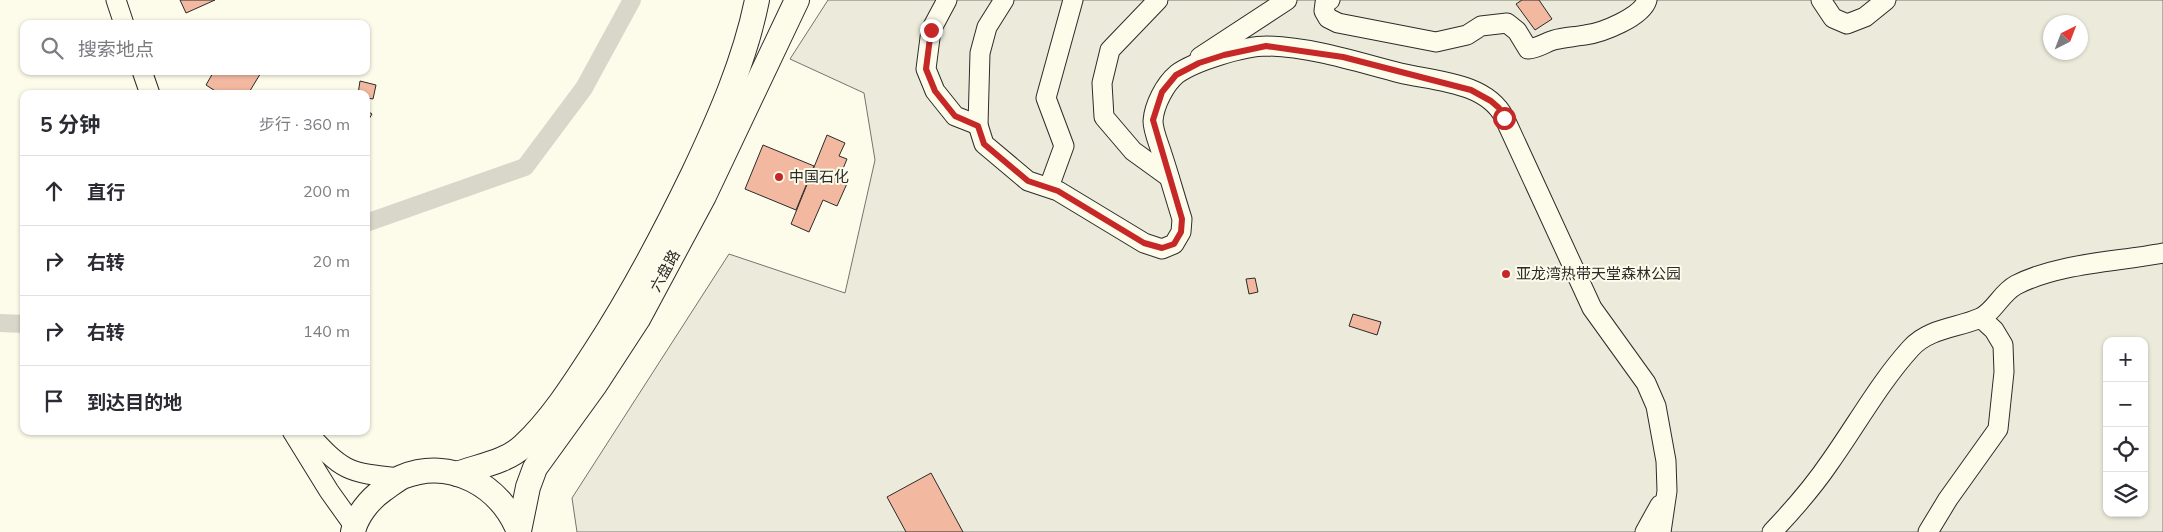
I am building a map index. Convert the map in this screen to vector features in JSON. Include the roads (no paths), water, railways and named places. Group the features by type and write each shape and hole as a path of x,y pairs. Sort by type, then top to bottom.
{"main road":[{"name":"六盘路","path":"457,474 507,458 522,447 578,378 622,311 661,240 713,131 736,70 757,0"},
{"name":"六盘路","path":"519,531 528,487 535,468 595,384 643,310 704,196 797,0"},
{"path":"353,529 372,497 401,478 419,472 439,471 457,474 478,481 496,494 510,511 519,531"}],"street":[{"path":"116,0 123,20"},
{"path":"947,0 931,30 926,69 935,91 955,116 978,126"},
{"path":"1004,0 987,27 980,53 978,126 984,144 1028,181 1049,187 1144,243 1162,248 1174,244 1181,232 1182,219 1153,120 1162,92 1176,75 1248,24 1287,0"},
{"path":"1049,187 1064,146 1046,98 1073,0"},
{"path":"1158,0 1110,50 1102,83 1104,117 1133,151 1169,177"},
{"path":"1330,0 1325,3 1324,11 1328,18 1338,23 1436,42 1467,35 1481,26 1507,24 1517,31 1528,49 1538,48 1552,40 1586,35 1629,19 1646,5 1648,0"},
{"path":"1821,0 1833,18 1848,24 1865,17 1886,0"},
{"path":"1176,75 1208,60 1266,46 1343,57 1454,84 1480,94 1499,108 1592,308 1646,383 1656,406 1662,426 1667,491 1661,532"},
{"path":"143,75 149,90"},
{"path":"1772,532 1801,500 1830,462 1866,408 1912,346 1948,327 1981,318 2006,291 2016,285 2065,268 2163,253"},
{"path":"1928,532 1948,499 1998,428 2004,372 2003,346 1994,330 1981,318"},
{"path":"294,435 353,529"},
{"path":"310,435 335,462 351,471 401,478"},
{"path":"1645,532 1654,520 1667,491"}],"waterway":[{"path":"370,222 525,167 584,88 632,0"},
{"path":"0,323 20,324"}],"place":[{"name":"中国石化","path":"779,177"},
{"name":"亚龙湾热带天堂森林公园","path":"1506,274"}]}
